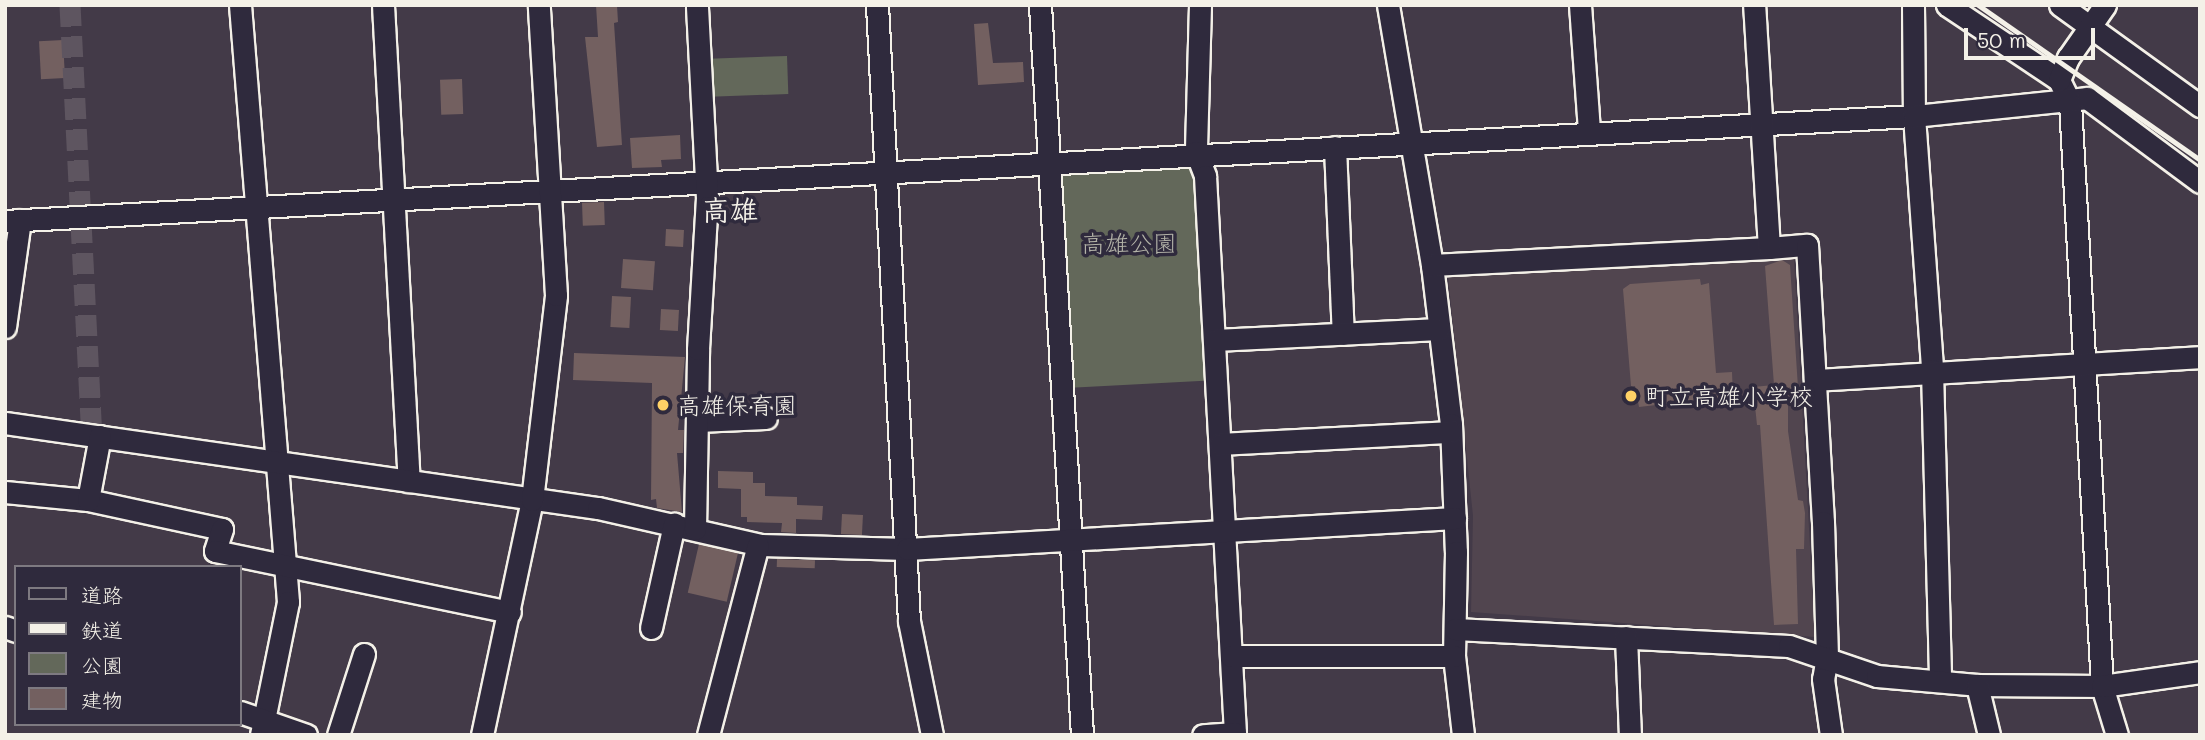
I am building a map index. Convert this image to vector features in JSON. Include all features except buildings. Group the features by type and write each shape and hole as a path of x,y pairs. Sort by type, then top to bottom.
{"street":[{"path":"240,5 286,565 287,621 263,728"},
{"path":"383,5 409,481"},
{"path":"482,735 532,500 556,295 539,5"},
{"path":"651,628 684,526 697,421 706,182 697,5"},
{"path":"877,5 909,621 932,735"},
{"path":"1040,5 1082,735"},
{"path":"1388,5 1432,265 1451,432 1455,518 1454,656 1463,735"},
{"path":"1580,5 1589,132"},
{"path":"1755,5 1769,248"},
{"path":"1913,5 1914,116 1932,370 1941,681"},
{"path":"1947,5 2059,80 2070,103 2102,685 2117,735"},
{"path":"2060,5 2200,106"},
{"path":"2059,80 2068,58 2092,29 2105,5"},
{"path":"1203,735 1235,734 1205,176 1196,152 1207,6"},
{"path":"5,327 13,220 550,192 1196,152 1410,144 1914,116 2070,103 2087,98 2200,182"},
{"path":"1335,147 1343,334"},
{"path":"1432,265 1807,245 1827,657 1823,680 1831,735"},
{"path":"1215,340 1440,329"},
{"path":"1815,380 1932,370 2200,357"},
{"path":"697,421 766,418"},
{"path":"5,422 598,508 758,545 907,549 1070,542 1455,518"},
{"path":"1220,444 1451,432"},
{"path":"88,500 100,436"},
{"path":"5,492 88,500 222,529 213,559 286,565 510,612"},
{"path":"708,735 758,545"},
{"path":"1455,629 1728,640 1788,646 1827,657 1850,670 1877,676 1978,685 2102,685 2200,672"},
{"path":"1626,637 1630,735"},
{"path":"338,735 364,654"},
{"path":"1231,656 1454,656"},
{"path":"1978,685 1989,735"},
{"path":"242,713 263,728 306,735"}],"shaded area":[{"name":"町立高雄小学校","path":"1794,258 1815,637 1471,612 1473,516 1448,276"}],"green space":[{"path":"787,56 788,94 710,97 709,59"},
{"name":"高雄公園","path":"1193,166 1204,381 1066,388 1055,173"}],"tunnel":[{"path":"70,5 92,435"}],"railway":[{"path":"1978,5 2200,160"}],"place":[{"name":"町立高雄小学校","path":"1631,396"},
{"name":"高雄保育園","path":"663,405"}],"district":[{"name":"高雄","path":"730,209"}]}
